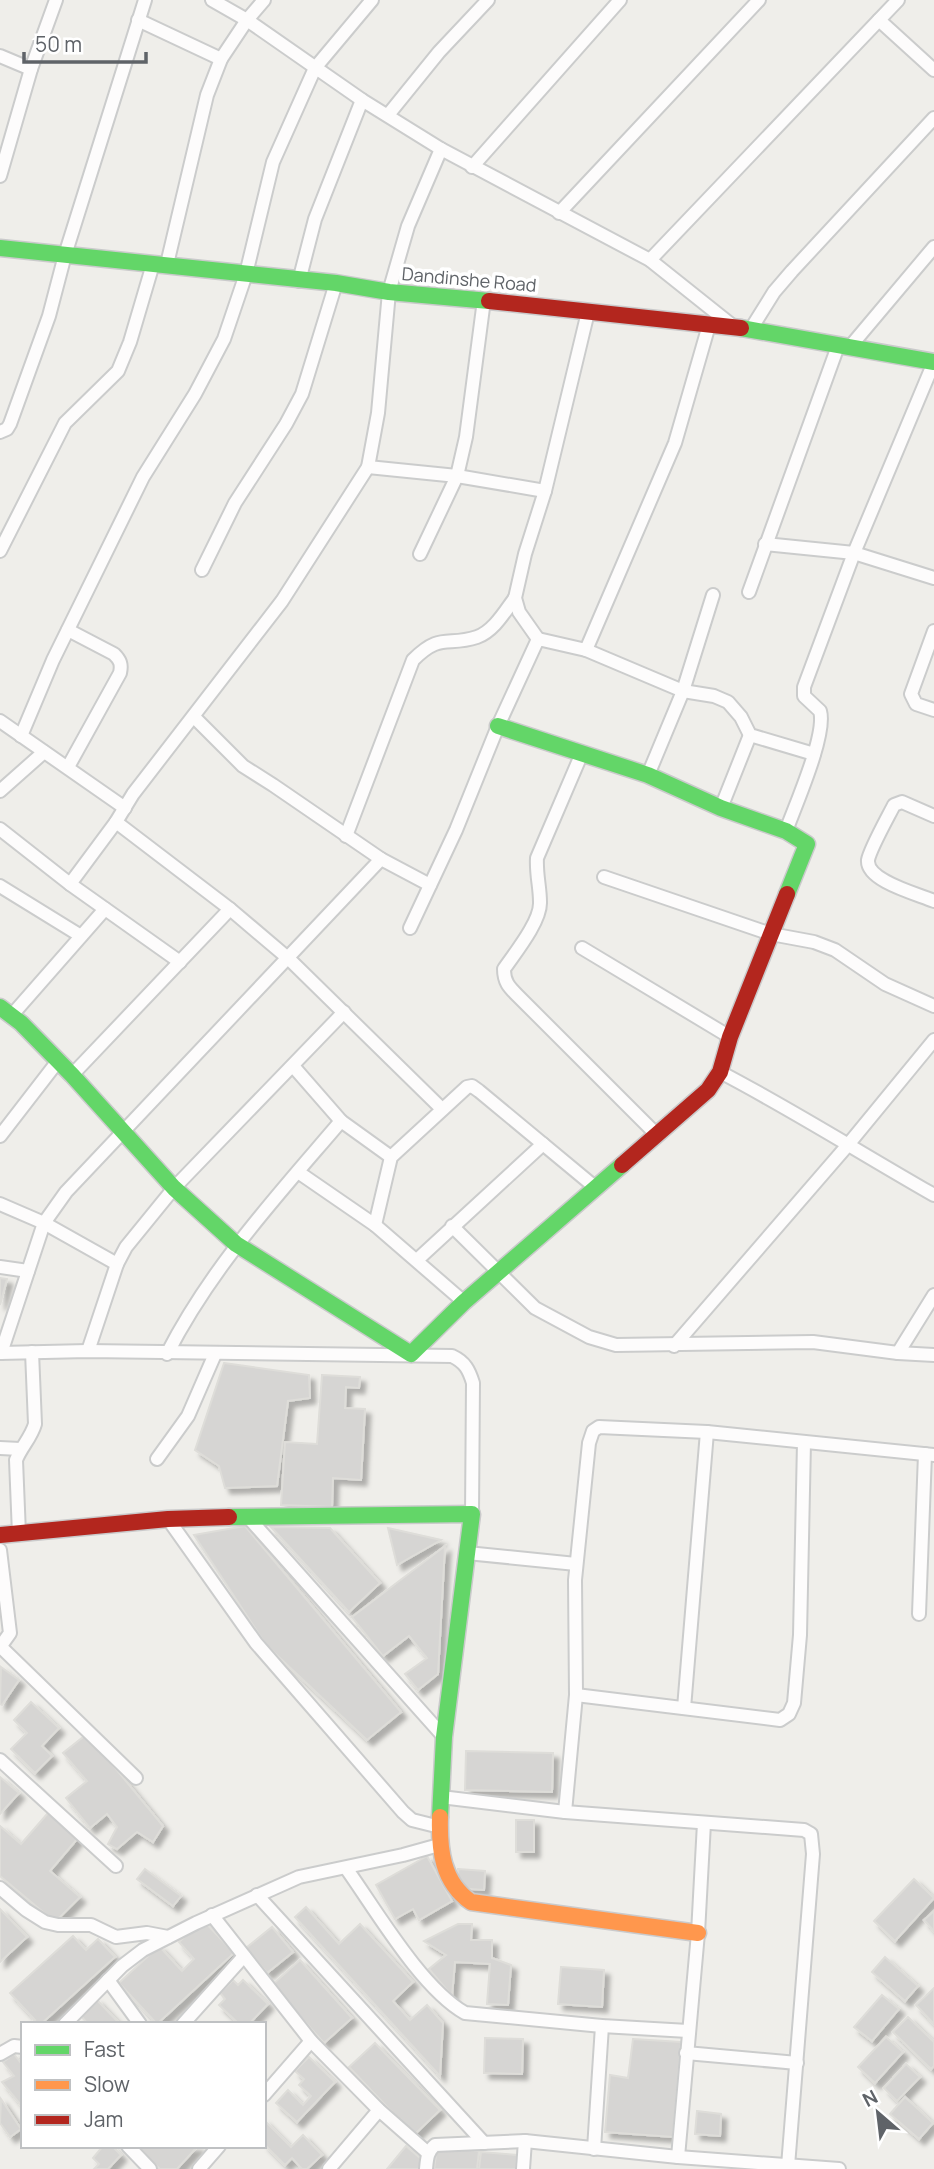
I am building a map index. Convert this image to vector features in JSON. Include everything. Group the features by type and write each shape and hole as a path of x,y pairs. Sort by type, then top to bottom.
{"street":[{"path":"0,176 6,136 55,0"},
{"path":"0,432 7,429 49,316 65,255 145,0"},
{"path":"212,0 247,20 362,100 441,149 650,260 743,329 792,271 934,118"},
{"path":"0,551 65,424 118,371 160,264 207,95 221,59 264,0"},
{"path":"21,736 68,630 143,477 195,394 224,339 246,274 273,162 315,68 372,0"},
{"path":"388,115 439,52 488,0"},
{"path":"472,167 620,0"},
{"path":"559,213 759,0"},
{"path":"650,260 898,0"},
{"path":"138,20 221,59"},
{"path":"879,20 934,70"},
{"path":"0,56 31,69"},
{"path":"299,281 314,219 362,100"},
{"path":"70,884 282,601 368,467 378,413 389,292 408,226 441,149"},
{"path":"749,592 765,544 843,347 934,247"},
{"name":"Dandinshe Road","path":"0,248 743,329 934,362"},
{"path":"202,570 235,503 302,394 336,283"},
{"path":"420,554 457,476 466,437 484,300"},
{"path":"588,312 545,491 525,554 516,598 519,612 538,639 586,650 684,691 714,696 727,702 741,717 750,735 814,754"},
{"path":"586,650 676,443 709,325"},
{"path":"786,831 814,754 821,717 820,711 804,696 804,687 854,554 934,362"},
{"path":"368,467 457,476 545,491"},
{"path":"765,544 854,554 934,578"},
{"path":"648,775 684,691 713,595"},
{"path":"346,836 413,660 425,648 440,641 478,636 490,629 516,598"},
{"path":"68,630 114,654 122,666 68,767"},
{"path":"934,631 911,694 916,704 934,710"},
{"path":"410,928 456,830 498,726 538,639"},
{"path":"194,716 243,766 382,859 430,885"},
{"path":"0,721 125,808"},
{"path":"411,1354 464,1302 708,1090 720,1072 730,1037 807,844 786,831 720,808 648,775 498,726"},
{"path":"720,808 750,735"},
{"path":"0,791 44,751"},
{"path":"582,753 537,858 540,904 538,916 504,970 504,978 506,984 657,1135"},
{"path":"934,816 902,802 894,805 868,859 876,878 934,901"},
{"path":"116,822 230,909 289,959 442,1109"},
{"path":"0,829 70,884 180,962"},
{"path":"382,859 66,1192 44,1223 1,1353 88,1351 167,1354 411,1354 452,1356 461,1360 469,1370 472,1383 472,1514 444,1737 439,1844 447,1875 459,1894 471,1902 698,1933"},
{"path":"604,877 771,934 814,942 835,950 886,984 934,1006"},
{"path":"0,887 81,936"},
{"path":"105,909 6,1011 72,1075 174,1188 236,1244 411,1354"},
{"path":"72,1075 230,909"},
{"path":"582,948 730,1037"},
{"path":"88,1351 117,1264 126,1247 174,1188 344,1012"},
{"path":"674,1346 847,1146 934,1040"},
{"path":"0,1136 58,1061"},
{"path":"293,1066 341,1121 391,1157"},
{"path":"720,1072 784,1105 847,1146 934,1195"},
{"path":"375,1225 391,1157 460,1091 472,1086 596,1188"},
{"path":"167,1354 186,1317 236,1244 341,1121"},
{"path":"417,1260 543,1144"},
{"path":"298,1172 375,1225 464,1302"},
{"path":"0,1204 44,1223 117,1264"},
{"path":"452,1226 535,1308 589,1337 616,1345 813,1342 934,1355"},
{"path":"0,1267 28,1271"},
{"path":"898,1353 934,1295"},
{"path":"19,1534 16,1460 20,1449 32,1435 35,1424 32,1352"},
{"path":"156,1459 188,1416 215,1354"},
{"path":"565,1812 576,1695 576,1564 589,1443 593,1431 599,1427 707,1432 930,1454 919,1614"},
{"path":"684,1708 707,1432"},
{"path":"576,1695 779,1720 789,1714 794,1703 800,1635 804,1442"},
{"path":"0,1448 20,1449"},
{"path":"0,1535 168,1519 472,1514"},
{"path":"247,1516 444,1737"},
{"path":"168,1519 256,1643 304,1700 403,1812 412,1819 440,1827"},
{"path":"0,1550 5,1634 0,1647 136,1777"},
{"path":"467,1553 576,1564"},
{"path":"0,1760 116,1866"},
{"path":"441,1797 565,1812 804,1830 811,1834 813,1854 788,2165"},
{"path":"678,2157 698,1933 704,1823"},
{"path":"67,2022 108,1980 143,1950 212,1915 299,1877 403,1856 439,1844"},
{"path":"346,1868 421,1974 454,2007 465,2012 602,2026 688,2031"},
{"path":"0,1888 45,1922 58,1925 91,1925 116,1937 147,1933 168,1937"},
{"path":"257,1895 484,2143"},
{"path":"212,1915 311,2041 379,2110 428,2153"},
{"path":"185,2022 244,1956"},
{"path":"108,1980 138,2022"},
{"path":"594,2149 602,2026"},
{"path":"266,2093 311,2041"},
{"path":"0,2054 14,2046 21,2047"},
{"path":"686,2053 797,2063"},
{"path":"329,2169 379,2110"},
{"path":"523,2169 525,2141"},
{"path":"426,2169 428,2153 435,2145 525,2141 678,2157 839,2169"},
{"path":"130,2148 150,2169"},
{"path":"199,2169 217,2148"}],"building":[{"path":"0,1278 7,1279 0,1305"},
{"path":"224,1363 309,1375 310,1398 288,1401 277,1486 225,1488 219,1466 195,1450"},
{"path":"322,1375 360,1377 359,1388 346,1387 345,1408 365,1409 361,1480 333,1478 332,1507 281,1505 285,1442 317,1444"},
{"path":"245,1526 401,1712 367,1740 266,1645 194,1535"},
{"path":"271,1527 330,1528 380,1583 349,1612"},
{"path":"388,1528 441,1540 397,1565"},
{"path":"445,1546 438,1674 418,1690 405,1674 427,1658 409,1636 383,1656 352,1617"},
{"path":"1,1667 19,1680 2,1705 0,1704"},
{"path":"31,1702 59,1728 42,1746 52,1756 35,1773 11,1749 27,1733 14,1720"},
{"path":"87,1734 163,1826 153,1842 137,1832 117,1849 108,1844 117,1827 107,1814 90,1828 66,1798 87,1781 63,1753"},
{"path":"466,1751 553,1753 552,1792 465,1790"},
{"path":"0,1777 19,1793 0,1814"},
{"path":"48,1813 78,1838 50,1871 80,1897 55,1922 0,1876 0,1826 21,1844"},
{"path":"516,1820 534,1820 534,1852 516,1852"},
{"path":"427,1856 452,1901 419,1920 413,1909 395,1919 376,1885"},
{"path":"145,1869 181,1896 173,1906 137,1879"},
{"path":"458,1869 485,1871 484,1890 457,1888"},
{"path":"914,1879 934,1898 895,1941 874,1921"},
{"path":"306,1907 339,1944 360,1924 413,1982 393,2001 410,2020 427,2005 443,2023 440,2076 295,1917"},
{"path":"0,1909 27,1937 0,1962"},
{"path":"934,1911 934,1931 924,1920"},
{"path":"203,1920 234,1953 159,2022 155,2022 119,1983 159,1946 182,1971 194,1959 179,1942"},
{"path":"458,1924 472,1924 471,1940 492,1940 492,1958 511,1965 508,2005 487,2004 490,1964 455,1962 452,1996 429,1969 446,1955 424,1941"},
{"path":"272,1927 293,1952 267,1973 246,1948"},
{"path":"73,1936 86,1950 98,1939 115,1957 43,2022 33,2022 35,2020 10,1993"},
{"path":"885,1957 918,1986 905,2001 872,1972"},
{"path":"300,1960 352,2018 324,2043 272,1985"},
{"path":"561,1967 604,1970 602,2007 558,2004"},
{"path":"233,1980 238,1985 243,1980 268,2004 251,2022 237,2022 219,2005 225,1999 220,1993"},
{"path":"934,1988 934,2024 916,2005"},
{"path":"882,1995 899,2009 872,2041 854,2027"},
{"path":"96,1999 118,2022 86,2022 80,2015"},
{"path":"908,2017 934,2042 934,2066 931,2069 893,2032"},
{"path":"886,2037 903,2052 875,2083 858,2067"},
{"path":"485,2038 523,2039 522,2074 484,2073"},
{"path":"633,2039 681,2042 673,2137 605,2132 610,2075 628,2078"},
{"path":"375,2043 440,2110 414,2135 349,2067"},
{"path":"14,2054 21,2063 20,2104 2,2082 14,2076 3,2062"},
{"path":"309,2057 335,2082 297,2122 276,2103 288,2090 303,2105 311,2096 299,2085 304,2079 295,2071"},
{"path":"906,2064 920,2077 897,2101 884,2088"},
{"path":"905,2097 933,2123 919,2139 890,2114"},
{"path":"1,2099 21,2129 10,2137 0,2123"},
{"path":"697,2111 721,2114 720,2136 695,2134"},
{"path":"266,2122 291,2147 303,2135 322,2155 307,2169 302,2169 292,2158 285,2165 266,2146"},
{"path":"406,2146 420,2158 420,2169 387,2169"},
{"path":"437,2147 479,2151 477,2169 434,2169"},
{"path":"101,2148 114,2148 121,2155 108,2169 94,2169 99,2164 93,2158"},
{"path":"137,2148 196,2148 177,2169 160,2169"},
{"path":"481,2152 517,2155 516,2169 479,2169"}],"traffic: fast":[{"path":"0,248 489,301"},
{"path":"741,328 934,362"},
{"path":"498,726 648,775 721,808 786,831 807,844 787,894"},
{"path":"0,1007 21,1023 72,1075 174,1188 236,1244 411,1354 464,1302 622,1165"},
{"path":"229,1517 472,1514 444,1737 440,1817"}],"traffic: slow":[{"path":"440,1817 440,1841 448,1875 461,1894 471,1902 698,1933"}],"traffic: jam":[{"path":"489,301 741,328"},
{"path":"622,1165 708,1090 720,1072 730,1037 787,894"},
{"path":"0,1535 168,1519 229,1517"}]}
